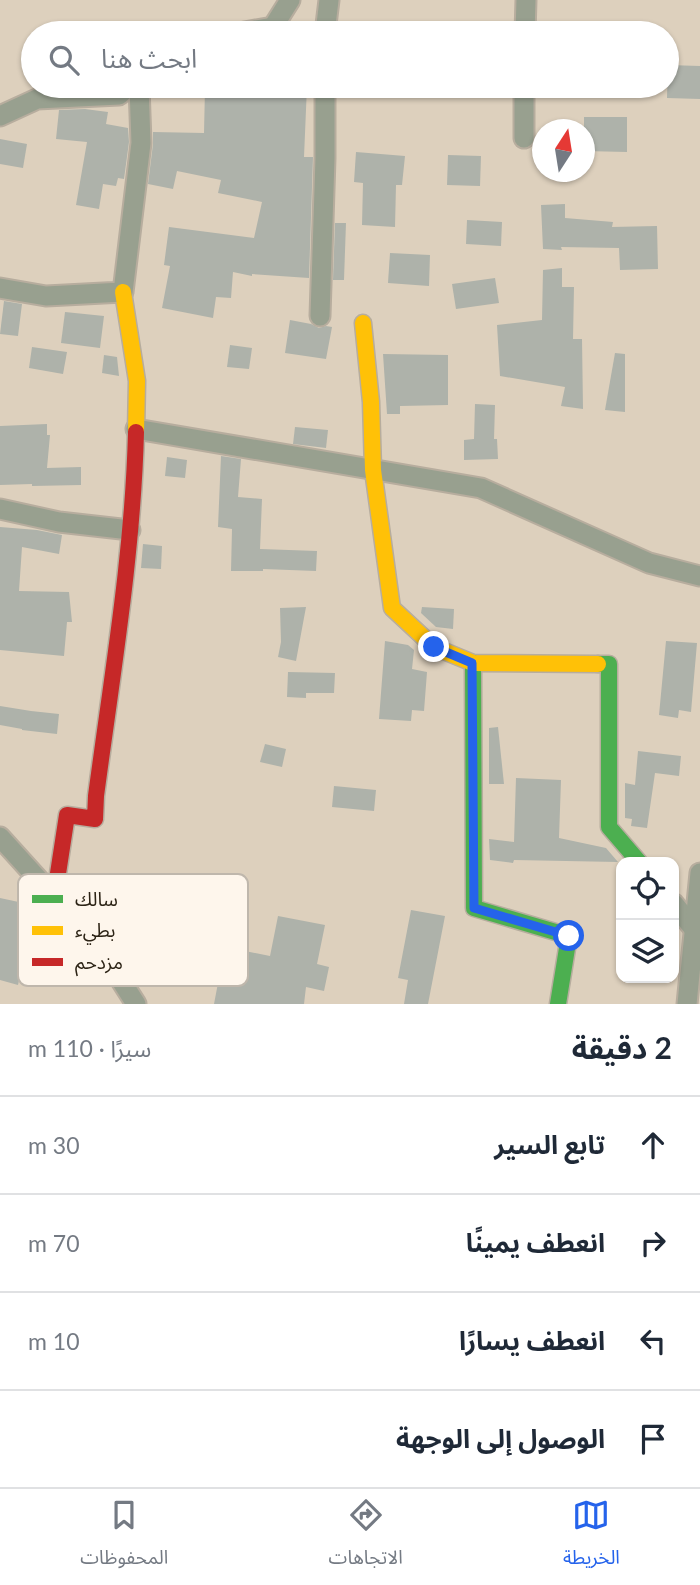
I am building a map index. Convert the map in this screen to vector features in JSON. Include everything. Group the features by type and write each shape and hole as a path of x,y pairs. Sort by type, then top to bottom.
{"street":[{"path":"277,21 290,0"},
{"path":"326,21 329,0"},
{"path":"525,21 526,0"},
{"path":"0,116 37,99 58,98"},
{"path":"57,874 67,815 94,819 130,530 137,381 123,292 141,143 139,98"},
{"path":"320,316 325,98"},
{"path":"524,98 524,138"},
{"path":"0,288 46,296 123,292"},
{"path":"363,323 371,402 373,470 392,608 434,647 472,663 609,664 609,827 635,857"},
{"path":"136,429 481,488 649,563 700,576"},
{"path":"0,509 60,523 130,530"},
{"path":"472,663 474,908 569,936 558,1004"},
{"path":"0,837 33,874"},
{"path":"687,1004 700,873"},
{"path":"679,910 694,929"},
{"path":"125,986 136,1004"}],"building":[{"path":"679,65 700,66 700,99 667,98 679,98"},
{"path":"205,98 306,98 304,157 313,157 309,278 252,276 233,272 231,298 216,297 213,318 162,308 170,266 164,265 169,227 254,238 262,202 218,193 221,180 177,171 173,189 148,184 153,132 204,133"},
{"path":"59,110 108,112 106,124 128,128 124,179 118,178 116,186 103,184 99,209 76,205 87,142 56,139"},
{"path":"627,117 627,152 595,151 595,119 584,119"},
{"path":"0,139 27,144 23,168 0,164"},
{"path":"356,152 405,156 402,185 396,185 395,227 362,225 363,183 354,182"},
{"path":"448,155 481,156 480,186 447,185"},
{"path":"565,204 565,218 613,222 612,227 657,226 658,269 620,270 619,248 543,249 541,205"},
{"path":"467,220 502,222 501,246 466,244"},
{"path":"335,223 346,223 344,280 333,280"},
{"path":"390,253 430,255 429,286 388,283"},
{"path":"562,268 562,287 574,287 573,339 582,339 583,409 561,406 565,387 500,376 497,325 542,320 543,270"},
{"path":"495,278 499,303 456,309 452,284"},
{"path":"4,301 22,304 18,336 0,334"},
{"path":"65,312 104,316 100,348 61,343"},
{"path":"290,320 319,328 332,327 326,359 285,353"},
{"path":"230,345 252,348 249,369 227,367"},
{"path":"32,347 67,352 63,374 29,368"},
{"path":"615,353 625,354 625,412 605,410"},
{"path":"383,354 448,355 448,405 400,406 400,414 387,414"},
{"path":"104,355 117,357 119,376 102,373"},
{"path":"475,404 495,405 494,439 497,439 498,459 464,460 464,440 474,439"},
{"path":"47,424 47,435 50,435 47,468 81,467 81,485 0,485 0,426"},
{"path":"295,427 328,430 326,448 293,444"},
{"path":"221,456 241,459 238,497 262,499 260,549 317,551 316,571 231,571 232,529 218,527"},
{"path":"167,457 187,460 185,478 165,476"},
{"path":"0,527 62,535 59,554 22,547 19,591 69,592 72,622 67,622 64,656 0,650"},
{"path":"143,544 162,546 161,569 141,568"},
{"path":"306,607 296,661 278,657 281,642 280,608"},
{"path":"422,607 454,609 453,629 436,627 421,613"},
{"path":"385,641 408,645 414,650 412,669 427,672 424,711 412,710 411,721 379,719"},
{"path":"666,641 697,643 691,712 679,710 678,718 659,715"},
{"path":"288,672 335,673 334,693 306,693 306,698 287,697"},
{"path":"0,706 59,714 57,734 0,725"},
{"path":"498,727 504,784 489,784 489,728"},
{"path":"265,744 286,749 282,767 260,762"},
{"path":"638,751 681,756 679,776 655,773 647,828 631,826 632,819 625,818 625,783 635,785"},
{"path":"516,778 561,780 559,838 606,848 616,862 514,860 513,863 490,860 489,839 514,842"},
{"path":"334,786 376,790 374,811 332,807"},
{"path":"0,898 18,902 18,985 0,980"},
{"path":"411,910 445,916 428,1004 404,1004 408,980 398,978"},
{"path":"278,916 325,925 317,964 329,967 324,991 306,987 304,1004 214,1004 217,986 248,986 248,952 270,956"}],"traffic: fast":[{"path":"473,663 474,908 569,936 558,1004"},
{"path":"598,664 609,664 609,827 635,857"}],"traffic: slow":[{"path":"123,292 137,381 136,432"},
{"path":"363,323 371,402 373,470 392,608 434,647 473,663 598,664"}],"traffic: jam":[{"path":"58,874 67,815 95,819 131,523 136,432"}],"route":[{"path":"434,647 472,663 474,908 569,936"}]}
